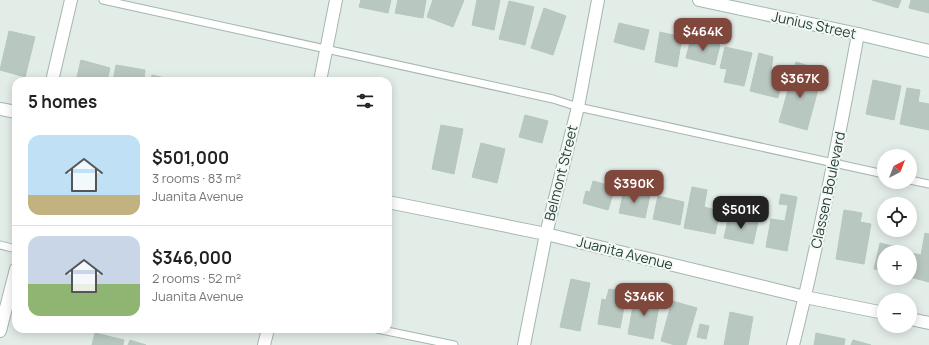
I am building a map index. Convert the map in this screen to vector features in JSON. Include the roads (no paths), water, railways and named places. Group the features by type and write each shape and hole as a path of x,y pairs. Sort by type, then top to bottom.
{"street":[{"path":"53,77 71,0"},
{"path":"321,77 336,0"},
{"name":"Belmont Street","path":"524,345 546,234 578,107 598,0"},
{"name":"Junius Street","path":"699,0 858,34 929,51"},
{"name":"Classen Boulevard","path":"793,345 834,163 858,34"},
{"path":"0,109 12,111"},
{"name":"Juanita Avenue","path":"392,203 546,234 805,297 877,312"},
{"path":"0,332 12,285"},
{"path":"917,320 929,323"},
{"path":"264,345 267,333"}],"lane":[{"path":"102,0 326,48 553,99 578,107 877,172"},
{"path":"917,181 929,184"},
{"path":"0,245 12,248"},
{"path":"392,332 454,345"}]}
